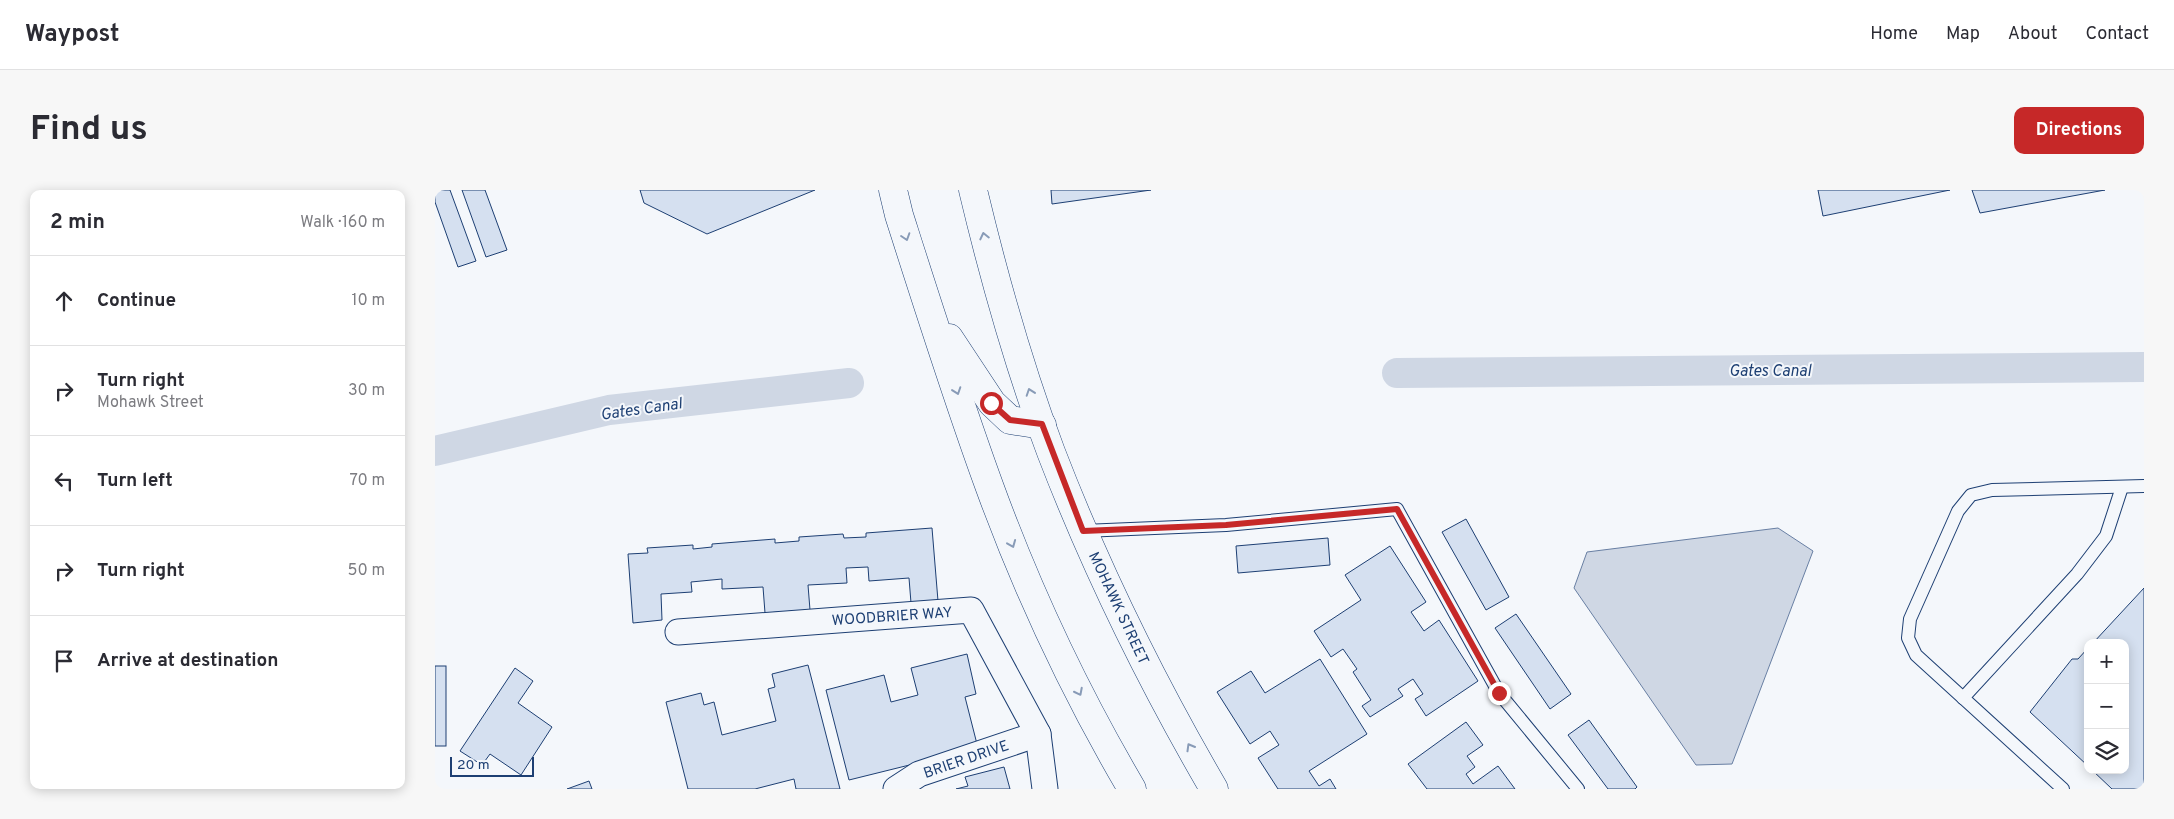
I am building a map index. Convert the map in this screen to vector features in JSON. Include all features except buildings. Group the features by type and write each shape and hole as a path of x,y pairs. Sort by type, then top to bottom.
{"main road":[{"path":"893,190 928,306 990,488 1023,569 1067,667 1132,789"},
{"name":"MOHAWK STREET","path":"973,190 992,268 1021,363 1083,531 1127,629 1177,725 1215,789"},
{"path":"928,306 991,403 1010,420 1042,424"}],"street":[{"name":"WOODBRIER WAY","path":"678,632 971,610 1038,734 1045,789"},
{"name":"BRIER DRIVE","path":"897,789 919,774 1038,734"}],"lane":[{"path":"2063,789 1916,655 1908,638 1910,619 1958,511 1971,495 1992,490 2144,486"},
{"path":"1963,698 2077,574 2106,536 2122,487"},
{"path":"1083,531 1226,525 1397,509 1499,693 1578,789"}],"shaded area":[{"path":"1778,528 1813,551 1732,764 1696,765 1574,588 1587,552"}],"waterway":[{"name":"Gates Canal","path":"1397,373 2144,367"},
{"name":"Gates Canal","path":"435,451 609,410 849,383"}],"route":[{"path":"991,403 1010,420 1042,424 1083,531 1226,525 1397,509 1499,693"}]}
